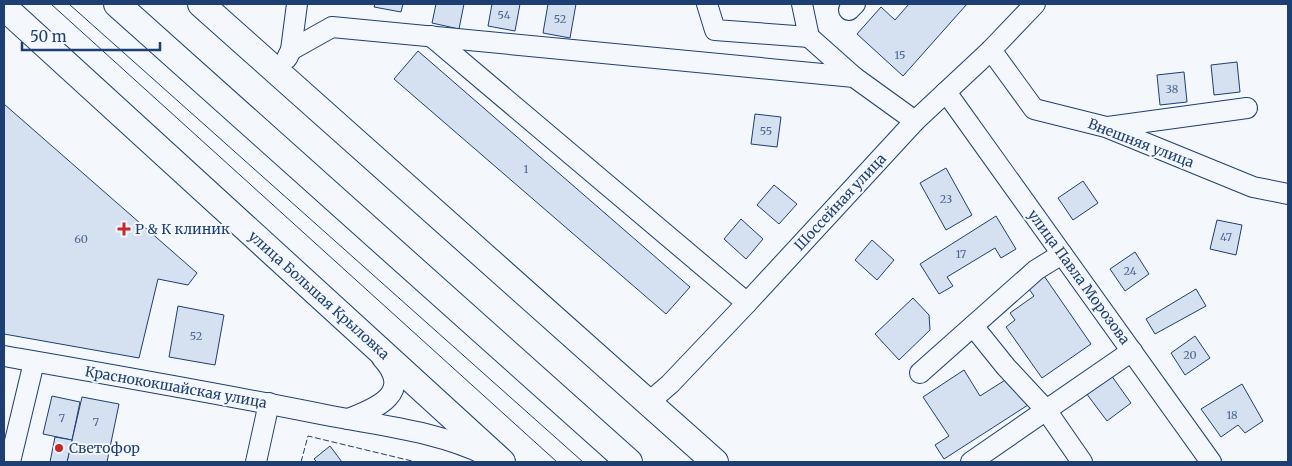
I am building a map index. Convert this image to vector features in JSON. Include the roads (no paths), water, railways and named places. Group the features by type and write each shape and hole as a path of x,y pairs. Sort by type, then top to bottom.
{"main road":[{"path":"117,4 622,456"},
{"path":"201,4 286,61 648,403 715,462"},
{"name":"улица Большая Крыловка","path":"4,6 502,462"}],"street":[{"path":"286,61 297,4"},
{"path":"707,4 715,30 809,37"},
{"path":"802,4 809,37 854,77 915,121"},
{"name":"Шоссейная улица","path":"648,403 670,384 915,121 991,50 1035,4"},
{"path":"286,61 332,27 854,77"},
{"path":"431,36 746,303"},
{"name":"Внешняя улица","path":"991,50 1034,109 1106,127 1253,187 1288,194"},
{"name":"улица Павла Морозова","path":"946,92 1211,462"},
{"path":"1106,127 1247,108"},
{"path":"920,373 1036,270 1062,254"},
{"path":"973,326 1006,367 1046,410 1082,462"},
{"path":"348,419 380,406 392,390 394,381 389,365 353,327"},
{"path":"980,460 1046,410 1132,351"},
{"name":"Краснококшайская улица","path":"4,356 269,403 348,419 456,443 502,462"},
{"path":"10,462 34,362"},
{"path":"256,462 269,403"}],"tram line":[{"path":"51,4 557,462"},
{"path":"69,4 583,462"}],"place":[{"name":"Р & К клиник","path":"124,229"},
{"name":"Светофор","path":"59,448"}]}
